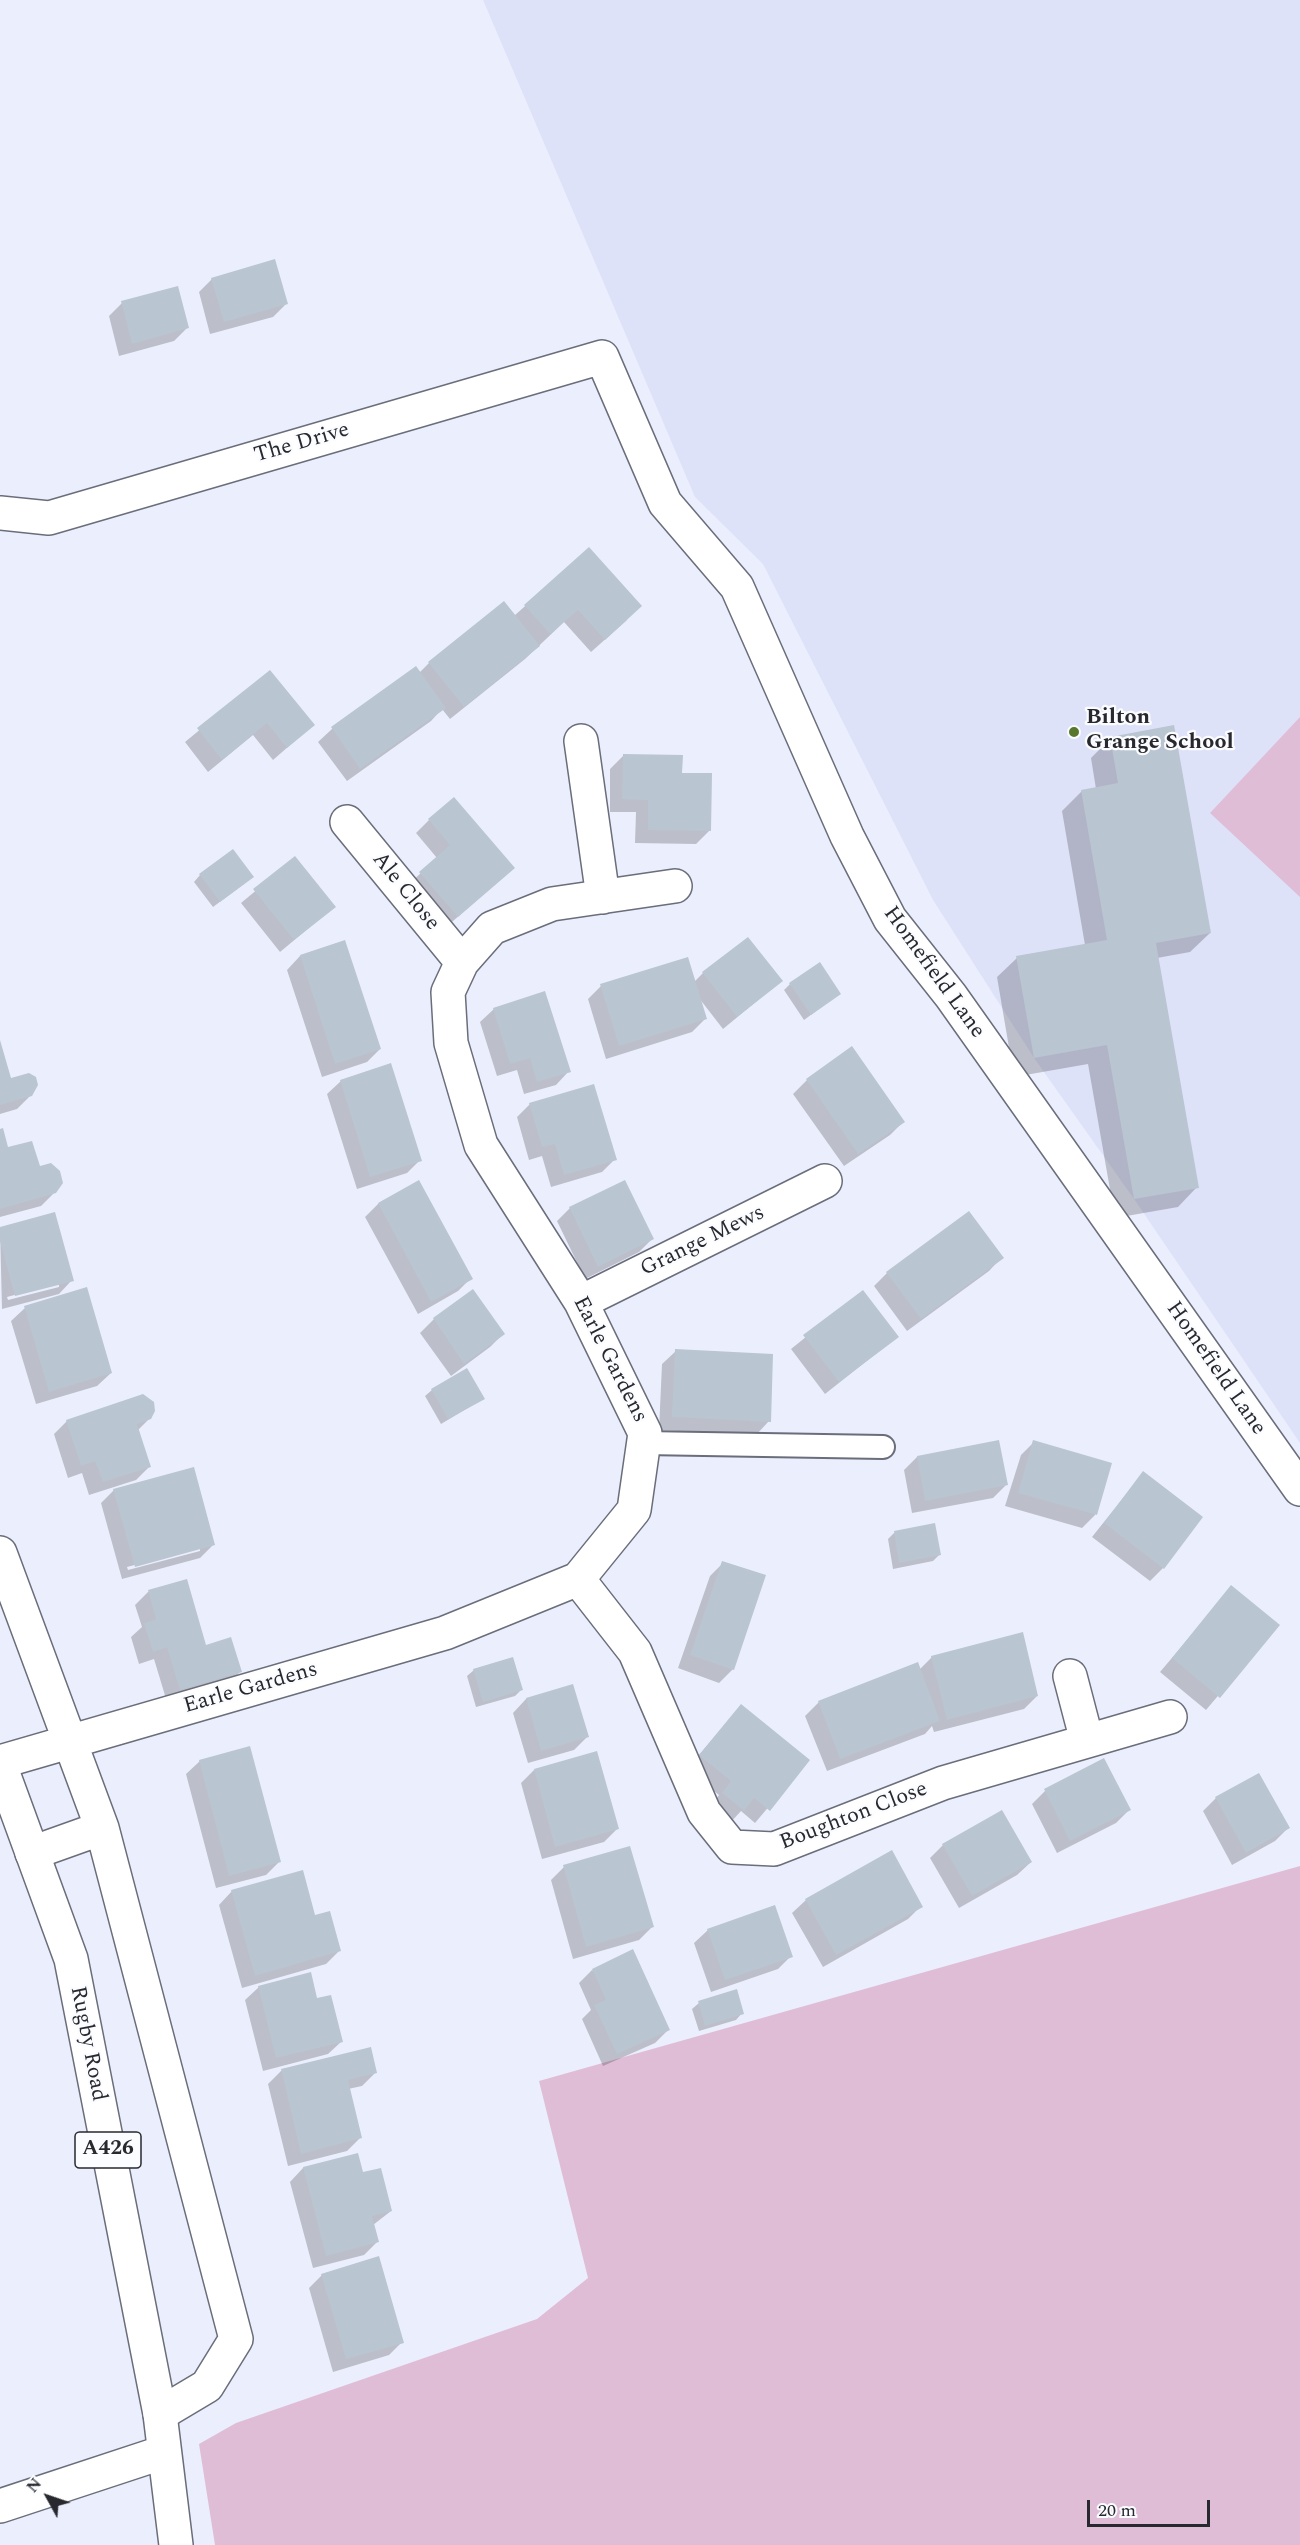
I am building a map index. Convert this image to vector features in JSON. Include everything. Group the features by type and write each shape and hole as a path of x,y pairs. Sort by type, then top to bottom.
{"street":[{"name":"The Drive","path":"0,513 49,518 602,357"},
{"name":"Homefield Lane","path":"602,357 665,503 737,587 847,836 890,919 951,996 1300,1489"},
{"path":"581,741 603,897"},
{"name":"Ale Close","path":"347,822 462,962"},
{"name":"Earle Gardens","path":"0,1763 445,1633 578,1579 634,1510 645,1433 581,1302 481,1145 452,1043 448,992 462,962 492,928 552,904 675,886"},
{"name":"Grange Mews","path":"581,1302 825,1181"},
{"path":"0,1554 102,1828 236,2338 207,2386 160,2414"},
{"name":"Boughton Close","path":"578,1579 635,1652 704,1812 732,1847 774,1849 943,1783 1170,1717"},
{"path":"1070,1676 1087,1741"},
{"name":"Rugby Road","path":"0,1763 70,1959 160,2414 176,2545"},
{"path":"32,1853 102,1828"},
{"path":"0,2506 164,2452"}],"lane":[{"path":"644,1443 883,1447"}],"shaded area":[{"name":"Bilton Grange School","path":"483,0 1300,0 1300,1443 1134,1199 1034,1058 933,900 763,564 695,497"},
{"path":"1300,717 1300,897 1210,813"},
{"path":"1300,1866 1300,2545 215,2545 199,2444 236,2423 537,2319 588,2278 539,2081"}],"building":[{"path":"275,259 288,304 224,322 211,278"},
{"path":"178,286 189,328 132,344 121,301"},
{"path":"589,547 642,606 605,640 578,610 550,634 524,605"},
{"path":"504,601 540,646 464,707 428,662"},
{"path":"416,666 446,708 360,769 331,727"},
{"path":"270,670 315,725 287,748 267,723 222,760 197,728"},
{"path":"1174,725 1211,933 1156,943 1199,1188 1134,1199 1107,1045 1034,1058 1016,956 1107,940 1081,790 1118,783 1110,737"},
{"path":"623,754 683,755 682,773 712,773 711,831 648,830 648,800 622,799"},
{"path":"454,797 515,868 458,917 419,872 450,845 428,819"},
{"path":"233,849 254,877 220,902 199,874"},
{"path":"295,856 336,907 294,940 253,889"},
{"path":"748,937 783,981 737,1017 702,972"},
{"path":"345,940 381,1049 335,1064 300,955"},
{"path":"688,957 707,1019 619,1046 600,984"},
{"path":"820,962 841,994 811,1015 789,983"},
{"path":"545,991 571,1072 537,1082 530,1058 510,1064 493,1008"},
{"path":"0,1040 11,1078 29,1073 36,1077 38,1085 32,1096 0,1105"},
{"path":"852,1046 905,1122 858,1154 806,1079"},
{"path":"391,1063 422,1161 370,1177 340,1080"},
{"path":"594,1084 617,1160 564,1175 555,1144 542,1147 529,1103"},
{"path":"3,1128 8,1147 32,1141 40,1166 51,1163 60,1171 63,1183 56,1193 0,1209 0,1129"},
{"path":"419,1180 473,1279 431,1302 378,1203"},
{"path":"625,1180 654,1239 598,1267 569,1207"},
{"path":"969,1211 1004,1258 921,1319 886,1272"},
{"path":"55,1212 74,1281 15,1296 0,1241 0,1227"},
{"path":"87,1287 112,1373 49,1392 24,1306"},
{"path":"473,1289 505,1334 464,1364 433,1318"},
{"path":"863,1290 899,1337 839,1382 803,1335"},
{"path":"675,1349 773,1354 771,1422 672,1417"},
{"path":"467,1368 485,1399 448,1419 431,1389"},
{"path":"143,1394 154,1402 155,1411 151,1419 137,1424 151,1467 103,1482 95,1461 81,1466 66,1420"},
{"path":"999,1440 1008,1485 925,1501 917,1456"},
{"path":"1033,1440 1112,1463 1097,1515 1018,1493"},
{"path":"194,1467 215,1545 135,1567 113,1489"},
{"path":"1143,1471 1203,1517 1164,1569 1104,1523"},
{"path":"935,1523 941,1555 899,1563 894,1531"},
{"path":"722,1561 766,1575 734,1670 690,1655"},
{"path":"187,1579 206,1645 231,1637 242,1672 180,1690 167,1647 153,1652 144,1623 156,1619 148,1590"},
{"path":"1231,1585 1280,1625 1220,1698 1172,1658"},
{"path":"1023,1632 1038,1696 947,1720 931,1656"},
{"path":"513,1657 523,1690 483,1702 473,1669"},
{"path":"918,1662 940,1721 840,1759 818,1701"},
{"path":"573,1684 589,1737 541,1751 526,1698"},
{"path":"741,1704 810,1760 770,1811 754,1798 744,1811 722,1793 731,1781 699,1755"},
{"path":"250,1746 281,1862 229,1876 199,1760"},
{"path":"597,1751 619,1829 555,1847 534,1769"},
{"path":"1104,1758 1131,1810 1070,1841 1044,1789"},
{"path":"1259,1773 1290,1828 1246,1853 1215,1797"},
{"path":"1002,1810 1032,1862 972,1896 942,1844"},
{"path":"630,1846 654,1927 586,1947 563,1865"},
{"path":"892,1850 923,1907 836,1955 805,1899"},
{"path":"303,1870 315,1915 330,1911 341,1951 255,1976 231,1890"},
{"path":"775,1905 793,1957 725,1980 707,1929"},
{"path":"633,1949 670,2030 617,2054 594,2005 606,2000 592,1969"},
{"path":"311,1972 317,1998 331,1995 343,2042 276,2058 258,1986"},
{"path":"737,1989 744,2014 705,2026 698,2001"},
{"path":"371,2047 377,2073 348,2080 362,2138 301,2154 281,2069"},
{"path":"358,2153 363,2172 381,2168 392,2211 372,2216 379,2242 326,2256 303,2167"},
{"path":"379,2256 404,2343 346,2359 321,2274"}],"place":[{"name":"Bilton Grange School","path":"1074,732"}]}
